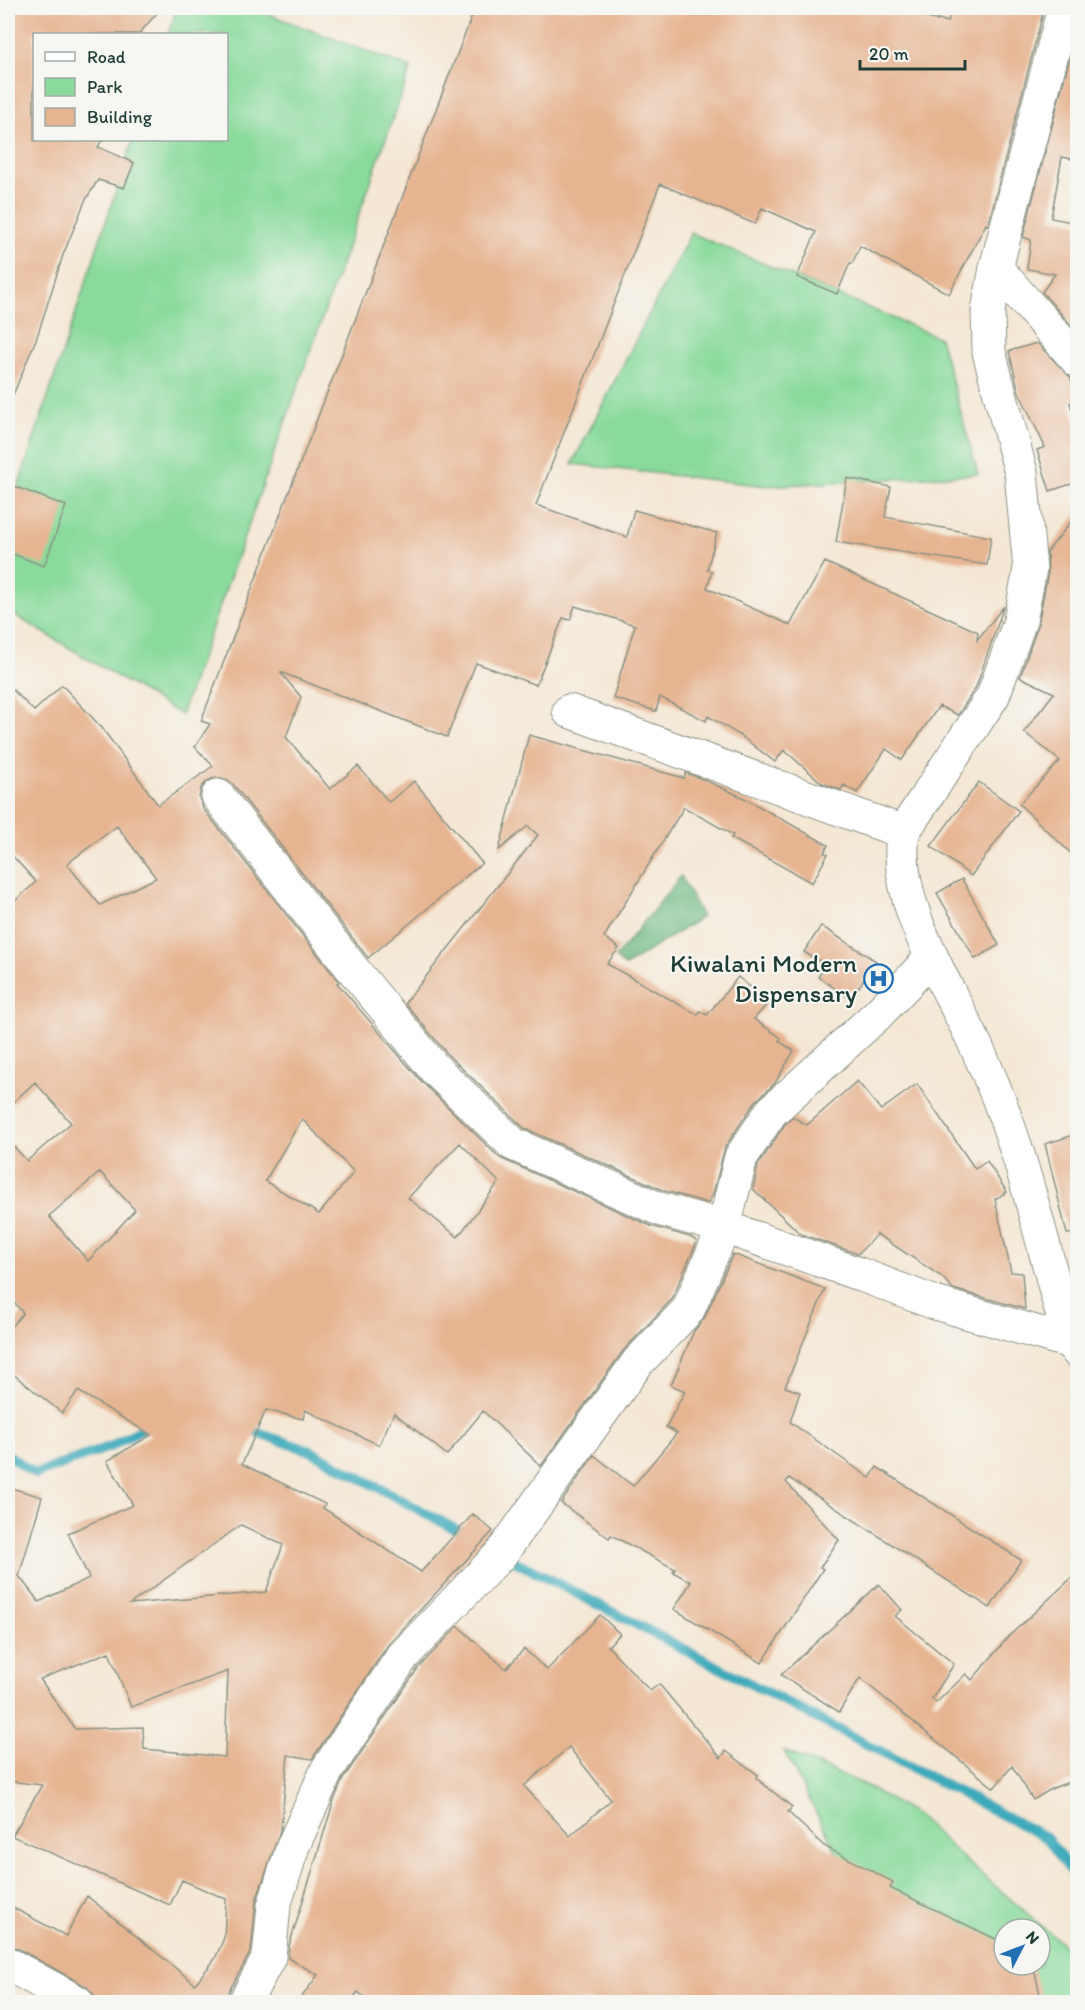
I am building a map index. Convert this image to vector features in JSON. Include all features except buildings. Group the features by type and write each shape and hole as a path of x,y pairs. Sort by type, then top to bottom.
{"street":[{"path":"1064,8 996,268 988,311 989,352 1021,472 1030,569 1020,621 993,696 903,832 901,846 904,881 931,958 976,1045 1015,1144 1074,1347"},
{"path":"996,268 1077,360"},
{"path":"569,711 903,832"},
{"path":"218,796 351,967 434,1068 513,1144 659,1209 724,1227 935,1303 1074,1347"},
{"path":"245,2002 269,1957 274,1906 293,1846 327,1770 403,1656 501,1554 638,1362 688,1311 724,1227 741,1157 771,1112 878,1014 931,958"},
{"path":"8,1964 76,2002"}],"green space":[{"path":"177,8 252,8 411,68 181,715 8,611 8,517 133,141 228,141 228,33 168,33"},
{"path":"691,233 940,338 978,474 767,486 572,464"},
{"path":"681,876 702,917 625,966 615,958"},
{"path":"784,1751 861,1783 917,1815 1031,1917 992,1917 992,1977 1052,1977 1052,1935 1077,1956 1077,2002 915,2002"}],"waterway":[{"path":"8,1455 35,1474 112,1446 151,1423"},
{"path":"243,1428 311,1451 501,1554 1047,1838 1078,1881"}],"place":[{"name":"Kiwalani Modern Dispensary","path":"878,978"}]}
